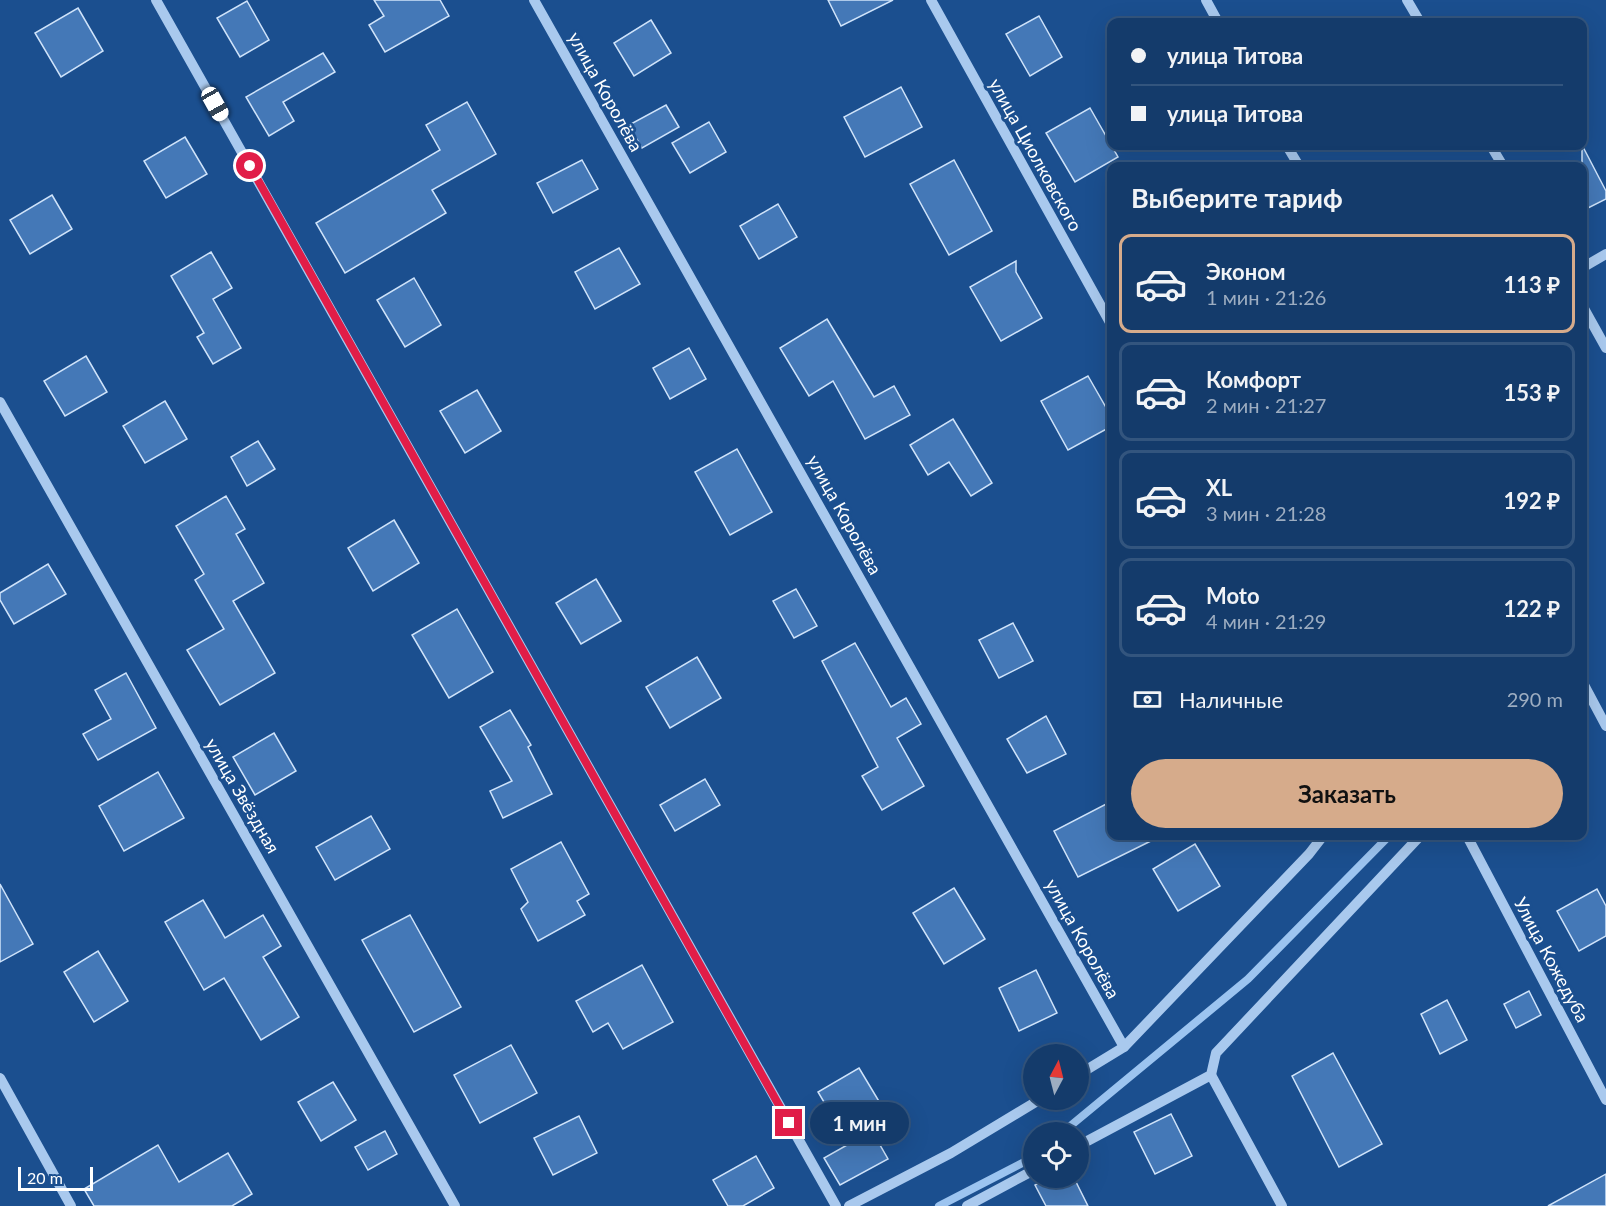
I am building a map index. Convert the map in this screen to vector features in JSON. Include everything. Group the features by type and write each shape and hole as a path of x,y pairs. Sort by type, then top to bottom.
{"street":[{"path":"156,0 836,1206"},
{"name":"улица Королёва","path":"534,0 1124,1047"},
{"name":"улица Циолковского","path":"931,0 1107,317"},
{"path":"1206,0 1216,18"},
{"path":"1407,0 1418,18"},
{"path":"1587,265 1606,254"},
{"path":"1587,315 1606,348"},
{"name":"улица Звёздная","path":"0,402 455,1206"},
{"path":"1588,702 1606,726"},
{"path":"1089,1068 1124,1047 1320,840"},
{"path":"1282,1206 1211,1075 1216,1053 1416,840"},
{"name":"Улица Кожедуба","path":"1469,840 1606,1100"},
{"path":"1089,1140 1211,1075"},
{"path":"0,1078 71,1206"},
{"path":"849,1206 951,1153 1023,1110"},
{"path":"967,1206 1023,1176"}],"building":[{"path":"374,0 440,0 449,16 385,52 369,25 384,16"},
{"path":"828,0 893,0 841,26"},
{"path":"247,1 269,40 240,57 217,18"},
{"path":"78,8 103,51 61,77 35,33"},
{"path":"1039,16 1062,57 1030,76 1006,34"},
{"path":"651,20 671,53 634,76 614,43"},
{"path":"323,53 335,72 283,102 294,121 269,136 246,97"},
{"path":"901,87 922,127 865,157 844,117"},
{"path":"467,102 496,154 432,190 446,213 345,273 316,223 440,150 426,125"},
{"path":"666,105 679,127 642,148 629,125"},
{"path":"1090,108 1107,138 1107,150 1114,150 1118,157 1075,182 1046,133"},
{"path":"709,122 726,152 690,173 672,143"},
{"path":"185,137 207,174 166,198 144,161"},
{"path":"1582,150 1585,150 1606,191 1606,199 1587,208 1587,162 1582,162"},
{"path":"582,160 598,189 553,213 537,183"},
{"path":"954,160 992,231 949,255 910,184"},
{"path":"52,195 72,229 30,254 10,220"},
{"path":"778,204 797,237 759,259 740,226"},
{"path":"619,248 640,284 595,309 575,272"},
{"path":"211,252 232,288 213,299 241,348 213,364 197,337 204,333 171,276"},
{"path":"1016,261 1016,272 1042,318 1001,341 970,287"},
{"path":"414,278 441,325 405,347 377,300"},
{"path":"827,319 874,397 894,386 910,415 865,439 833,381 809,396 780,348"},
{"path":"689,348 706,379 670,399 653,368"},
{"path":"86,356 107,392 65,416 44,381"},
{"path":"1088,376 1107,409 1107,429 1068,450 1041,401"},
{"path":"477,390 501,431 465,453 440,411"},
{"path":"165,401 187,439 145,463 123,426"},
{"path":"953,419 992,483 971,496 949,462 928,475 910,445"},
{"path":"258,441 275,469 247,486 231,457"},
{"path":"737,449 772,512 730,535 695,472"},
{"path":"226,496 245,529 236,534 264,583 233,601 275,673 220,705 187,650 224,629 195,580 204,574 176,526"},
{"path":"394,520 419,563 373,591 348,548"},
{"path":"48,564 66,594 14,624 0,600 0,593"},
{"path":"596,579 621,621 581,644 556,603"},
{"path":"796,589 817,626 794,638 773,601"},
{"path":"457,609 493,672 449,698 412,635"},
{"path":"1013,623 1033,661 999,678 979,640"},
{"path":"855,643 891,707 906,698 921,724 897,738 924,786 882,810 862,776 878,767 822,661"},
{"path":"697,657 721,698 670,728 646,687"},
{"path":"126,673 156,728 98,760 83,734 111,719 95,690"},
{"path":"510,710 531,745 528,747 552,794 503,818 490,791 512,781 480,727"},
{"path":"1046,716 1066,754 1027,773 1007,739"},
{"path":"274,733 296,771 255,795 233,757"},
{"path":"158,772 184,818 124,851 99,806"},
{"path":"705,779 720,805 675,831 660,805"},
{"path":"1107,804 1107,840 1153,840 1078,877 1054,831"},
{"path":"371,816 390,849 335,880 316,847"},
{"path":"561,842 589,894 577,901 585,915 538,941 521,909 528,902 511,869"},
{"path":"1195,844 1220,886 1178,911 1153,869"},
{"path":"0,884 33,944 0,962"},
{"path":"954,888 985,939 944,964 913,913"},
{"path":"1597,889 1606,906 1606,936 1579,951 1557,911"},
{"path":"203,900 225,938 263,915 281,946 263,957 299,1017 261,1040 224,978 204,990 165,922"},
{"path":"410,915 461,1007 414,1032 362,940"},
{"path":"98,951 128,1001 94,1022 64,972"},
{"path":"642,965 673,1022 623,1049 608,1023 593,1032 576,1001"},
{"path":"1036,970 1057,1013 1019,1031 999,988"},
{"path":"1529,991 1541,1015 1516,1028 1504,1004"},
{"path":"1447,1000 1467,1040 1440,1054 1421,1014"},
{"path":"511,1045 537,1093 480,1123 454,1075"},
{"path":"1333,1053 1382,1144 1339,1167 1292,1076"},
{"path":"859,1068 886,1113 868,1124 888,1159 840,1185 824,1158 849,1144 818,1092"},
{"path":"333,1082 356,1120 321,1141 298,1102"},
{"path":"1171,1114 1192,1156 1155,1174 1134,1132"},
{"path":"579,1116 597,1153 553,1175 534,1138"},
{"path":"385,1131 397,1154 368,1170 355,1147"},
{"path":"158,1145 179,1182 228,1153 252,1194 232,1206 94,1206 84,1189"},
{"path":"756,1156 774,1188 743,1206 728,1206 713,1180"},
{"path":"1606,1174 1606,1206 1548,1206"},
{"path":"1037,1188 1079,1188 1088,1206 1046,1206"}],"waterway":[{"path":"1075,1122 1248,979 1385,840"},
{"path":"939,1206 1023,1163"}],"route":[{"path":"250,166 789,1123"}]}
